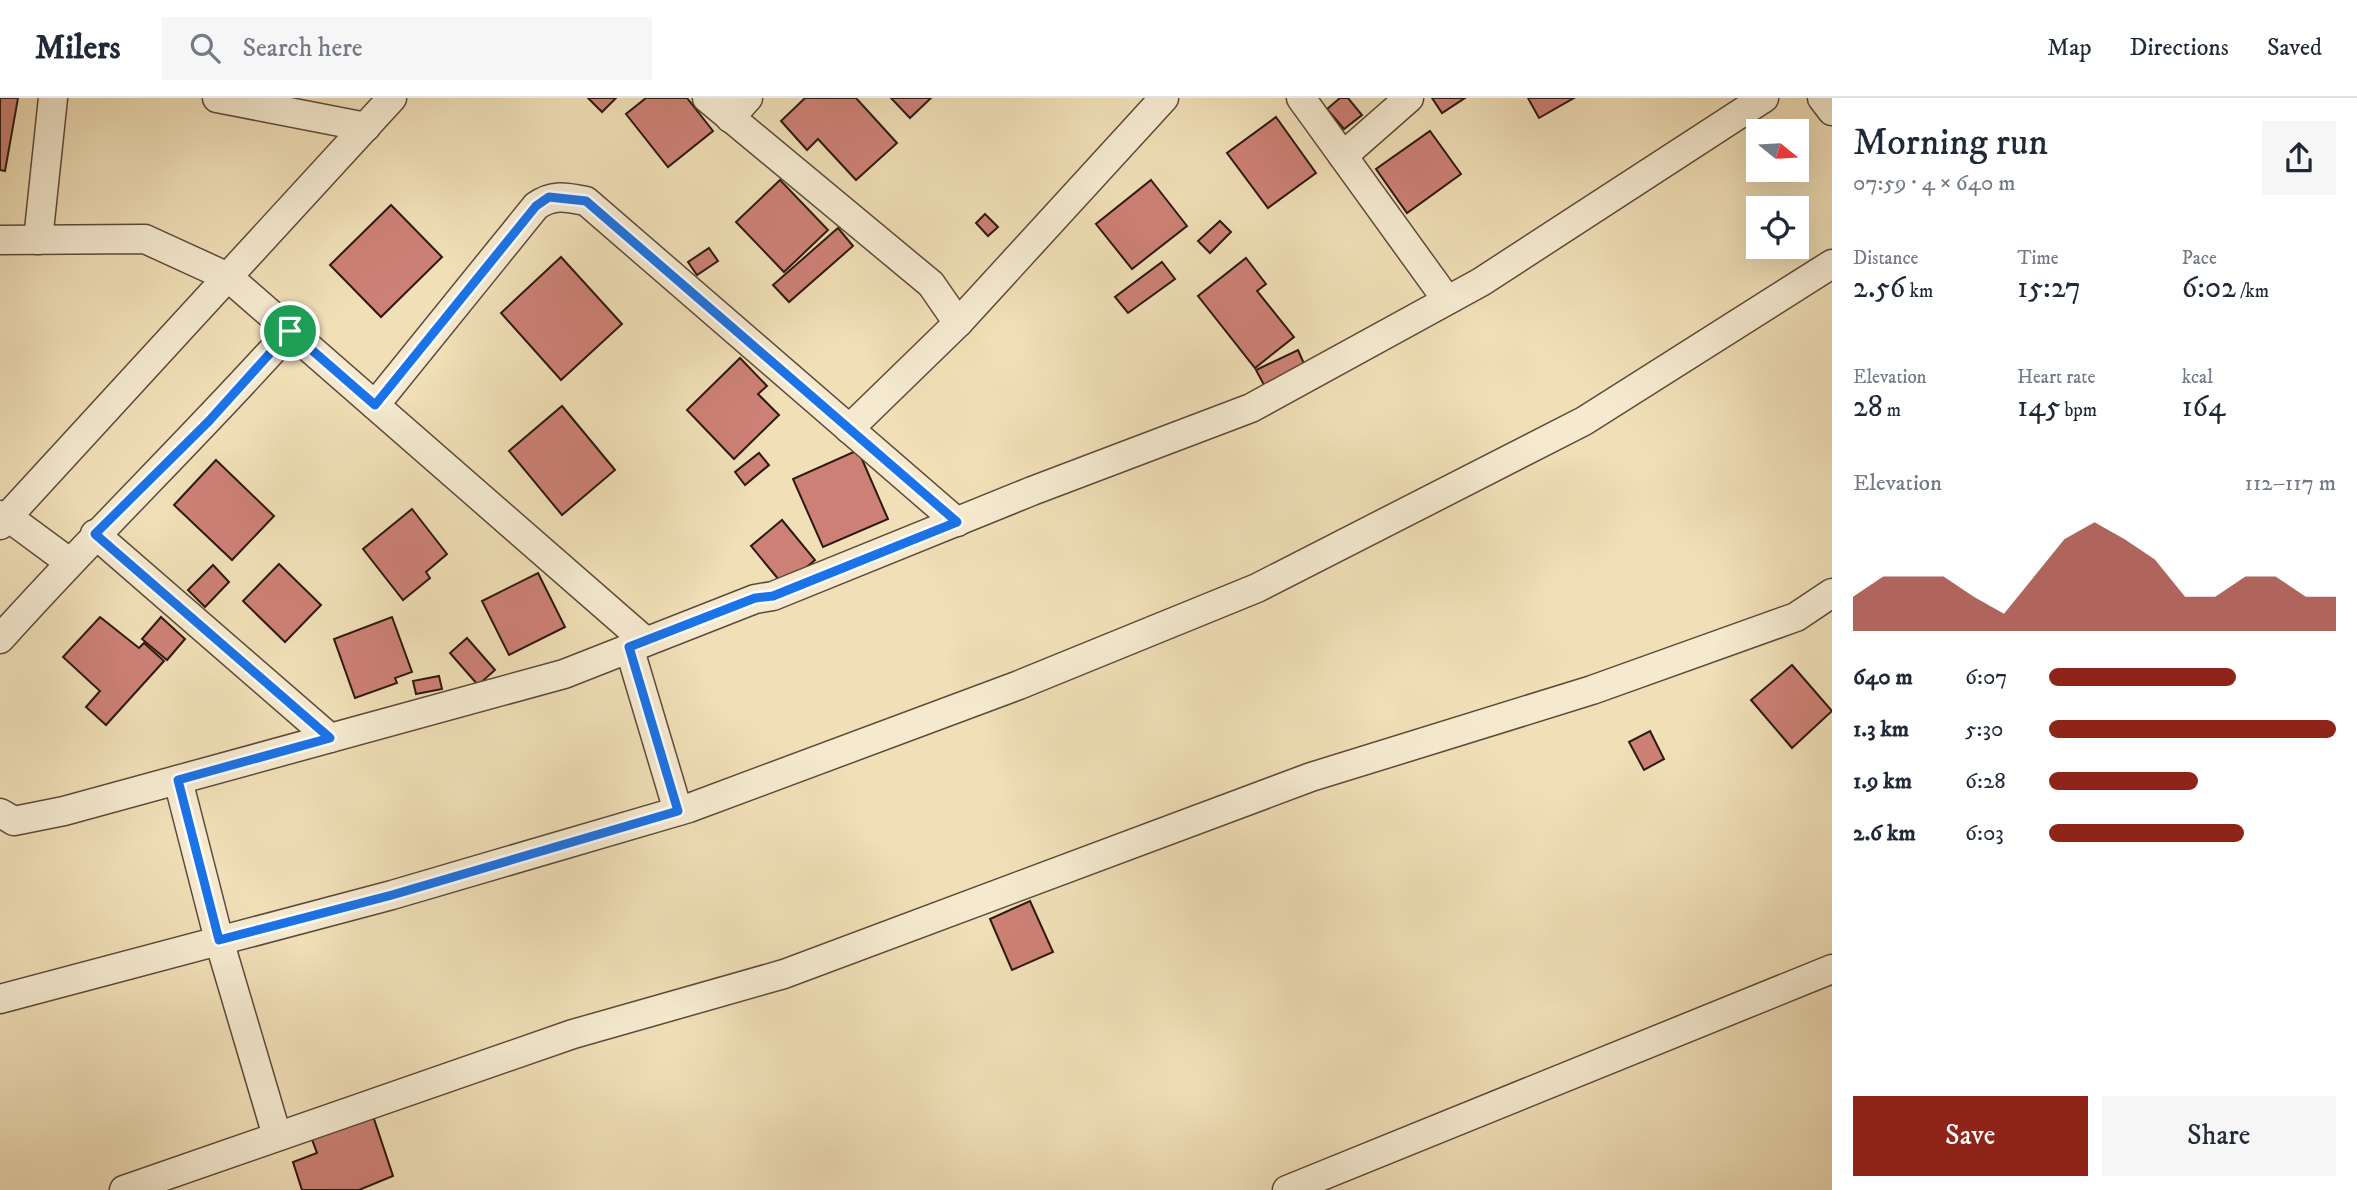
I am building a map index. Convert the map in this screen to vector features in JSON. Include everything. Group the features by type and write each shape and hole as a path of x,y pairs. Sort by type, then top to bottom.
{"street":[{"path":"38,240 53,98"},
{"path":"217,98 366,127"},
{"path":"69,562 3,519 392,98"},
{"path":"708,98 739,108 931,284 958,323"},
{"path":"849,429 958,323 1164,98"},
{"path":"1301,98 1447,300"},
{"path":"1343,156 1409,98"},
{"path":"0,813 14,821 178,780 564,674 755,598 773,596 1251,408 1481,282 1764,98"},
{"path":"1822,98 1832,111"},
{"path":"375,405 536,206 549,197 586,201 957,522"},
{"path":"0,240 145,239 228,277 375,405 636,644 678,811"},
{"path":"0,999 392,895 678,811 1006,689 1257,588 1584,421 1832,264"},
{"path":"0,639 95,534 209,421 290,331"},
{"path":"95,534 330,738"},
{"path":"124,1190 573,1034 784,974 1311,777 1592,690 1796,617 1832,593"},
{"path":"178,780 219,940 277,1136"},
{"path":"1287,1190 1832,969"}],"building":[{"path":"0,98 18,98 5,171 0,170"},
{"path":"588,98 616,98 602,112"},
{"path":"646,98 687,98 713,131 668,167 626,114"},
{"path":"805,98 856,98 897,143 856,180 818,139 807,150 781,121"},
{"path":"891,98 931,98 910,118"},
{"path":"1340,98 1348,98 1362,115 1344,129 1327,109"},
{"path":"1432,98 1465,98 1442,113"},
{"path":"1528,98 1574,98 1539,118"},
{"path":"1276,117 1316,173 1268,208 1227,153"},
{"path":"1430,131 1461,174 1407,213 1376,169"},
{"path":"780,180 828,230 784,272 736,222"},
{"path":"1151,180 1187,226 1132,269 1096,224"},
{"path":"391,205 442,257 381,317 330,265"},
{"path":"985,214 998,227 988,236 976,223"},
{"path":"1220,221 1231,232 1210,253 1198,241"},
{"path":"838,228 853,246 789,302 773,285"},
{"path":"709,248 718,261 697,275 688,262"},
{"path":"561,257 622,324 561,380 501,313"},
{"path":"1246,258 1266,284 1257,291 1294,337 1255,368 1198,296"},
{"path":"1162,262 1175,279 1128,313 1115,297"},
{"path":"1298,350 1305,366 1264,385 1256,370"},
{"path":"740,358 767,386 758,394 779,415 734,459 687,410"},
{"path":"562,406 615,470 562,515 509,451"},
{"path":"858,450 888,519 823,547 793,479"},
{"path":"759,453 769,465 745,485 735,472"},
{"path":"216,460 274,516 232,560 174,505"},
{"path":"412,509 447,554 426,572 430,578 403,600 363,549"},
{"path":"782,520 815,560 784,586 751,546"},
{"path":"279,564 321,605 285,642 243,601"},
{"path":"213,565 229,582 205,607 188,590"},
{"path":"538,573 565,627 509,655 482,601"},
{"path":"100,617 139,648 144,643 164,661 106,725 86,707 100,691 63,657"},
{"path":"161,617 185,639 167,660 142,639"},
{"path":"392,617 412,672 395,678 397,683 355,698 334,639"},
{"path":"467,638 495,670 478,685 450,653"},
{"path":"1792,665 1832,711 1792,748 1751,700"},
{"path":"439,676 442,689 416,694 413,681"},
{"path":"1650,731 1664,759 1644,770 1629,742"},
{"path":"1030,901 1053,952 1012,970 990,919"},
{"path":"372,1113 393,1176 359,1190 302,1190 293,1162 317,1153 310,1134"}],"route":[{"path":"549,197 586,201 957,522 773,596 755,598 629,647 678,811 392,895 219,940 178,780 330,738 95,534 209,421 290,331 375,405 536,206 549,197"}]}
